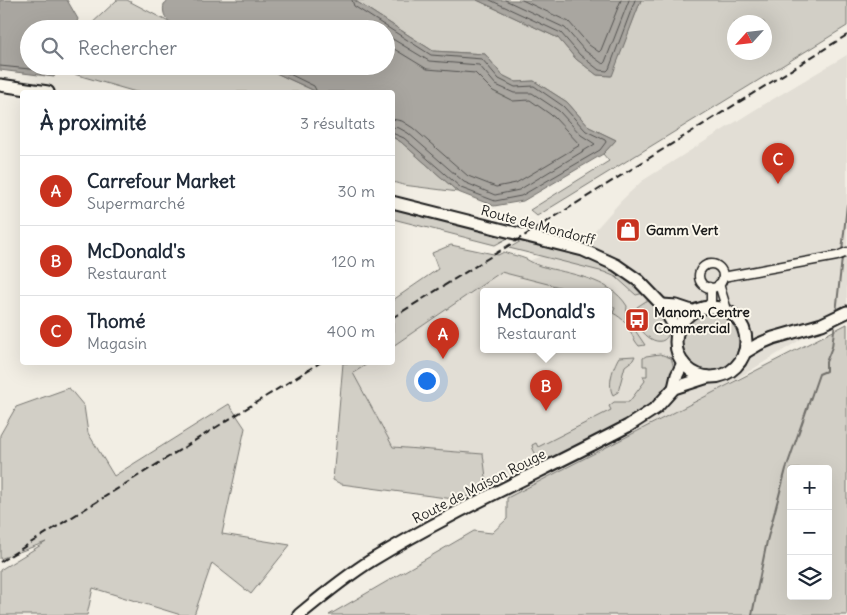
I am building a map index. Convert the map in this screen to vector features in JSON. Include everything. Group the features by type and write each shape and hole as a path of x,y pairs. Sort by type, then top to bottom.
{"main road":[{"path":"0,85 34,90"},
{"name":"Route de Mondorff","path":"395,203 582,250 616,265 639,281 662,305 677,331"},
{"path":"662,305 677,306 692,312"},
{"path":"706,307 717,307 727,310 739,320 745,333 744,354 730,372 716,377 698,375 683,363 676,347 677,331 686,317 692,312 706,307"},
{"path":"744,354 759,344 773,338 822,324 847,312"},
{"path":"745,333 773,338"},
{"path":"674,388 677,375 683,363"},
{"path":"674,388 708,377"},
{"name":"Route de Maison Rouge","path":"299,615 328,591 371,561 443,520 628,426 656,408 674,388"}],"street":[{"path":"709,287 721,280 837,256 847,252"},
{"path":"706,307 712,296 709,287 703,284 700,278 700,271 705,265 712,264 722,270 721,280 727,310"}],"shaded area":[{"path":"117,0 127,0 165,20 95,20"},
{"path":"354,0 477,0 558,38 576,59 597,75 611,76 641,0 847,0 847,26 537,216 530,210 609,161 603,154 616,140 589,127 567,102 534,81 516,82 502,75 485,54 433,51 395,26 395,20 385,20"},
{"path":"847,55 847,311 722,388 507,498 487,485 483,454 393,447 353,373 366,365 395,365 395,345 501,272 589,237 621,201 642,181 753,111"},
{"path":"77,75 280,75 313,90 129,90"},
{"path":"395,139 458,192 395,183"},
{"path":"395,207 507,236 508,238 495,245 395,220"},
{"path":"523,240 572,252 602,264 631,281 644,293 636,295 616,277 604,272 509,248"},
{"path":"451,245 498,255 504,252 540,266 588,278 608,288 563,288 501,272 395,345 395,299 438,269 432,253"},
{"path":"612,291 627,306 626,317 645,345 639,346 624,321 613,313 615,308 612,306"},
{"path":"646,301 655,304 664,316 670,330 666,338 660,341 647,336 637,322 635,314 637,307"},
{"path":"703,311 715,311 731,320 738,330 740,342 738,354 731,364 715,373 703,373 692,368 683,359 678,348 678,336 683,325 692,316"},
{"path":"847,324 847,615 329,615 474,531 492,533 507,519 507,498"},
{"path":"660,354 671,358 674,374 666,390 653,403 618,428 547,463 537,456 532,445 536,443 538,447 611,410 609,406 614,402 629,402 645,381 643,376 647,376 647,366 643,366 643,358"},
{"path":"635,356 625,366 618,392 613,395 611,391 612,376 619,357"},
{"path":"343,365 366,365 353,373 393,447 483,454 487,485 461,500 341,484 333,480"},
{"path":"69,388 84,406 88,433 114,476 229,404 245,428 222,534 290,545 251,594 212,563 194,615 181,615 93,588 87,615 0,615 0,570 46,542 0,559 0,435 16,407"}],"water":[{"path":"0,0 67,0 78,20 20,20 20,73 0,70"},
{"path":"169,0 354,0 385,20 167,20 163,9 164,4"},
{"path":"477,0 641,0 612,76 597,75 576,59 558,38"},
{"path":"395,26 433,51 485,54 502,75 516,82 534,81 567,102 589,127 616,140 603,154 523,201 494,206 458,192 395,138 395,90 313,90 280,75 395,75"},
{"path":"39,75 55,75 54,77"}],"waterway":[{"path":"842,251 847,205"},
{"path":"836,313 842,258"},
{"path":"752,615 767,541 786,469 819,374 826,371 826,362 832,347 835,322"}],"railway":[{"path":"395,316 847,35"},
{"path":"0,562 316,365"}],"place":[{"name":"Thomé","path":"778,184"},
{"name":"Gamm Vert","path":"628,230"},
{"name":"Manom, Centre Commercial","path":"637,320"},
{"name":"Carrefour Market","path":"443,359"},
{"name":"McDonald's","path":"546,411"}]}
